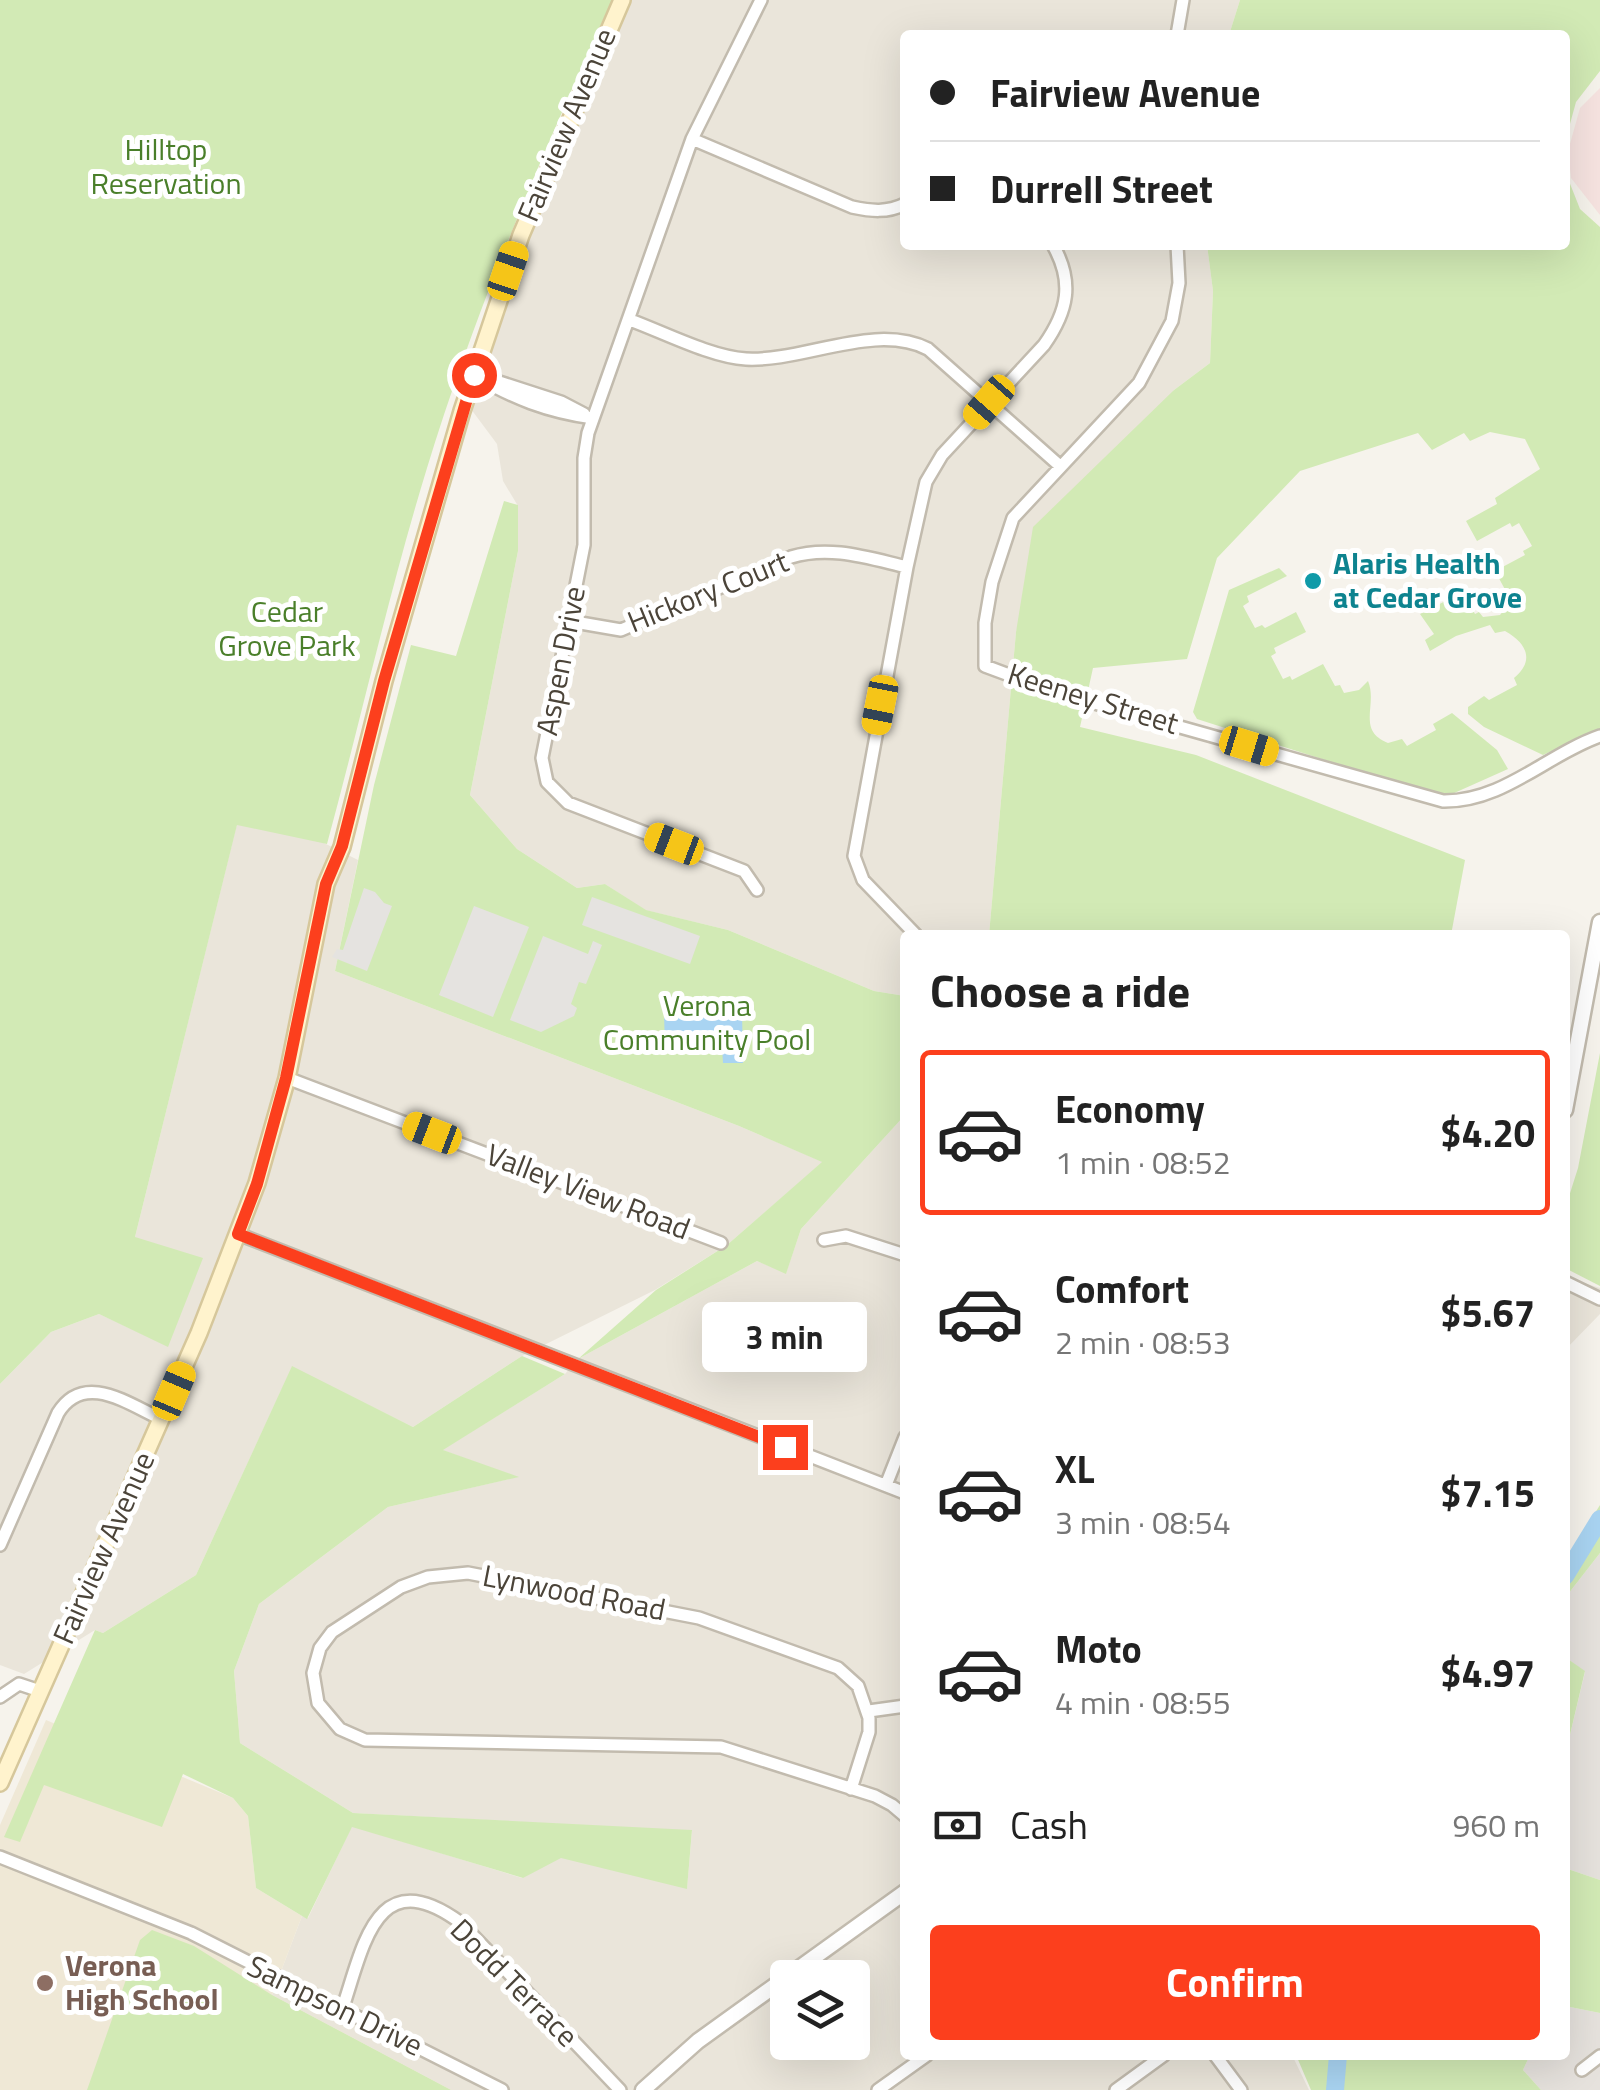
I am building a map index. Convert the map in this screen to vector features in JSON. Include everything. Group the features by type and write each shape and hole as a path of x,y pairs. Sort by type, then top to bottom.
{"main road":[{"name":"Fairview Avenue","path":"0,1782 161,1420 257,1184 286,1078 326,884 342,846 384,681 474,375 527,218 622,0"}],"street":[{"name":"Aspen Drive","path":"757,890 744,871 568,803 551,788 542,758 584,545 584,458 593,418 692,139 760,0"},
{"path":"1178,30 1184,0"},
{"path":"692,139 852,207 882,211 900,206"},
{"path":"911,930 863,880 854,849 907,567 930,473 1059,324 1068,281 1055,250"},
{"name":"Keeney Street","path":"1176,250 1179,284 1168,332 1139,383 1013,518 992,582 985,623 985,666 1052,690 1432,800 1468,800 1492,794 1600,736"},
{"path":"630,320 744,359 886,339 907,341 928,349 1060,466"},
{"path":"474,375 561,402 593,418"},
{"name":"Hickory Court","path":"569,621 621,630 790,557 810,552 842,552 907,567"},
{"path":"1570,1083 1600,922"},
{"name":"Valley View Road","path":"286,1078 722,1243"},
{"path":"238,1234 900,1491"},
{"path":"824,1240 846,1236 900,1253"},
{"path":"1570,1284 1600,1299"},
{"path":"0,1544 58,1413 69,1398 100,1392 161,1420"},
{"path":"886,1486 900,1449"},
{"name":"Lynwood Road","path":"869,1711 858,1686 838,1668 699,1618 468,1572 428,1577 401,1587 332,1632 314,1665 314,1688 322,1710 340,1729 365,1740 720,1747 884,1800 900,1812"},
{"path":"0,1697 19,1684 40,1691"},
{"path":"851,1789 868,1732 869,1711 900,1707"},
{"name":"Sampson Drive","path":"0,1858 191,1933 502,2090"},
{"path":"643,2090 698,2041 900,1896"},
{"name":"Dodd Terrace","path":"343,2007 379,1914 392,1904 410,1901 442,1912 461,1924 620,2090"},
{"path":"1582,2070 1600,2056"},
{"path":"878,2090 920,2060"},
{"path":"1116,2090 1157,2060"},
{"path":"1219,2060 1241,2090"}],"shaded area":[{"path":"632,0 1240,0 1231,30 900,30 900,250 1208,250 1213,291 1210,363 1174,390 1022,609 1016,632 989,930 900,930 900,995 874,991 728,930 645,910 605,884 577,888 517,849 470,795 518,551 518,506 503,481 497,444 468,405 526,247"},
{"path":"1600,88 1600,215 1571,178 1570,144 1580,108"},
{"path":"237,824 322,842 358,860 335,971 823,1162 727,1245 655,1290 522,1356 413,1427 292,1367 196,1575 103,1633 95,1630 24,1674 0,1665 0,1384 51,1332 99,1314 168,1346 135,1237"},
{"path":"364,888 392,906 367,971 332,957 337,949 343,950"},
{"path":"592,897 700,936 690,964 582,925"},
{"path":"474,906 529,927 493,1017 439,995"},
{"path":"543,936 588,954 593,941 602,945 586,984 579,982 571,1004 577,1008 574,1016 541,1032 510,1020"},
{"path":"900,1120 900,2060 1294,2060 1309,2090 451,2090 272,1995 302,1916 308,1918 352,1826 522,1878 561,1857 687,1888 692,1831 353,1813 240,1743 234,1671 259,1604 388,1507 517,1477 442,1450 565,1374 578,1359 757,1261 786,1273 801,1229"},
{"path":"1570,1279 1600,1288 1600,1314 1570,1345"},
{"path":"1600,1553 1600,1880 1570,1870 1570,1735 1585,1672 1570,1661 1570,1592"},
{"name":"Verona High School","path":"46,1720 233,1798 248,1816 256,1888 302,1916 272,1995 451,2090 0,2090 0,1825"},
{"path":"1570,2007 1600,2013 1600,2090 1541,2090 1523,2070 1528,2060 1570,2060"}],"green space":[{"name":"Hilltop Reservation","path":"0,0 612,0 512,231 446,408 400,561 327,844 237,825 135,1237 203,1258 168,1347 99,1314 51,1332 0,1384"},
{"path":"1240,0 1600,0 1600,71 1576,102 1570,124 1570,30 1231,30"},
{"path":"1570,184 1580,209 1600,227 1600,729 1543,755 1484,727 1468,714 1468,707 1484,696 1489,700 1517,685 1514,678 1526,659 1519,641 1505,631 1495,633 1490,625 1456,636 1430,651 1425,640 1434,634 1420,614 1463,592 1475,614 1500,615 1508,605 1504,597 1508,595 1495,571 1525,555 1523,551 1532,546 1519,523 1512,527 1510,523 1477,541 1466,521 1497,504 1495,498 1540,469 1525,439 1490,432 1470,441 1464,433 1432,450 1418,433 1300,471 1217,558 1187,659 1093,668 1080,727 1196,755 1465,860 1452,930 989,930 1016,632 1033,527 1174,390 1210,363 1213,291 1208,250 1570,250"},
{"name":"Verona Community Pool","path":"504,501 518,505 518,551 470,795 517,849 577,888 605,884 646,910 728,930 874,991 900,995 900,1120 801,1229 786,1274 757,1261 578,1359 656,1290 727,1245 822,1162 739,1126 335,971 374,785 411,645 456,656"},
{"path":"1279,568 1287,576 1247,596 1249,602 1243,606 1255,628 1265,628 1296,612 1306,632 1274,648 1276,653 1271,656 1283,679 1290,676 1292,680 1323,664 1335,686 1340,685 1344,693 1359,690 1368,681 1370,724 1378,738 1388,743 1402,739 1407,746 1436,730 1433,724 1452,713 1497,750 1508,769 1452,794 1428,793 1197,719 1193,712 1229,590"},
{"path":"1600,1053 1600,1286 1570,1271 1570,1193"},
{"path":"522,1356 565,1374 443,1450 519,1477 388,1507 259,1604 234,1671 240,1743 353,1813 692,1830 687,1889 561,1858 523,1878 352,1827 307,1919 256,1888 248,1816 233,1798 183,1774 162,1827 44,1785 20,1842 4,1837 95,1630 103,1633 196,1575 292,1366 413,1427"},
{"path":"1600,1505 1600,1553 1570,1592 1570,1553"},
{"path":"1570,1660 1585,1671 1570,1735"},
{"path":"1570,1870 1600,1880 1600,2013 1570,2007"},
{"path":"152,1930 194,1946 272,1995 451,2090 87,2090 140,1940"},
{"path":"1298,2060 1528,2060 1523,2070 1541,2090 1311,2090"}],"water":[{"path":"742,1011 743,1063 723,1063 722,1047 665,1048 664,1013"}],"waterway":[{"path":"1570,1568 1600,1519"},
{"path":"1335,2090 1338,2060"}],"place":[{"name":"Alaris Health at Cedar Grove","path":"1313,581"},
{"name":"Verona High School","path":"45,1983"}],"route":[{"path":"474,375 384,681 342,846 326,884 286,1078 257,1184 238,1234 785,1447"}],"park label":[{"name":"Cedar Grove Park","path":"287,629"}]}
